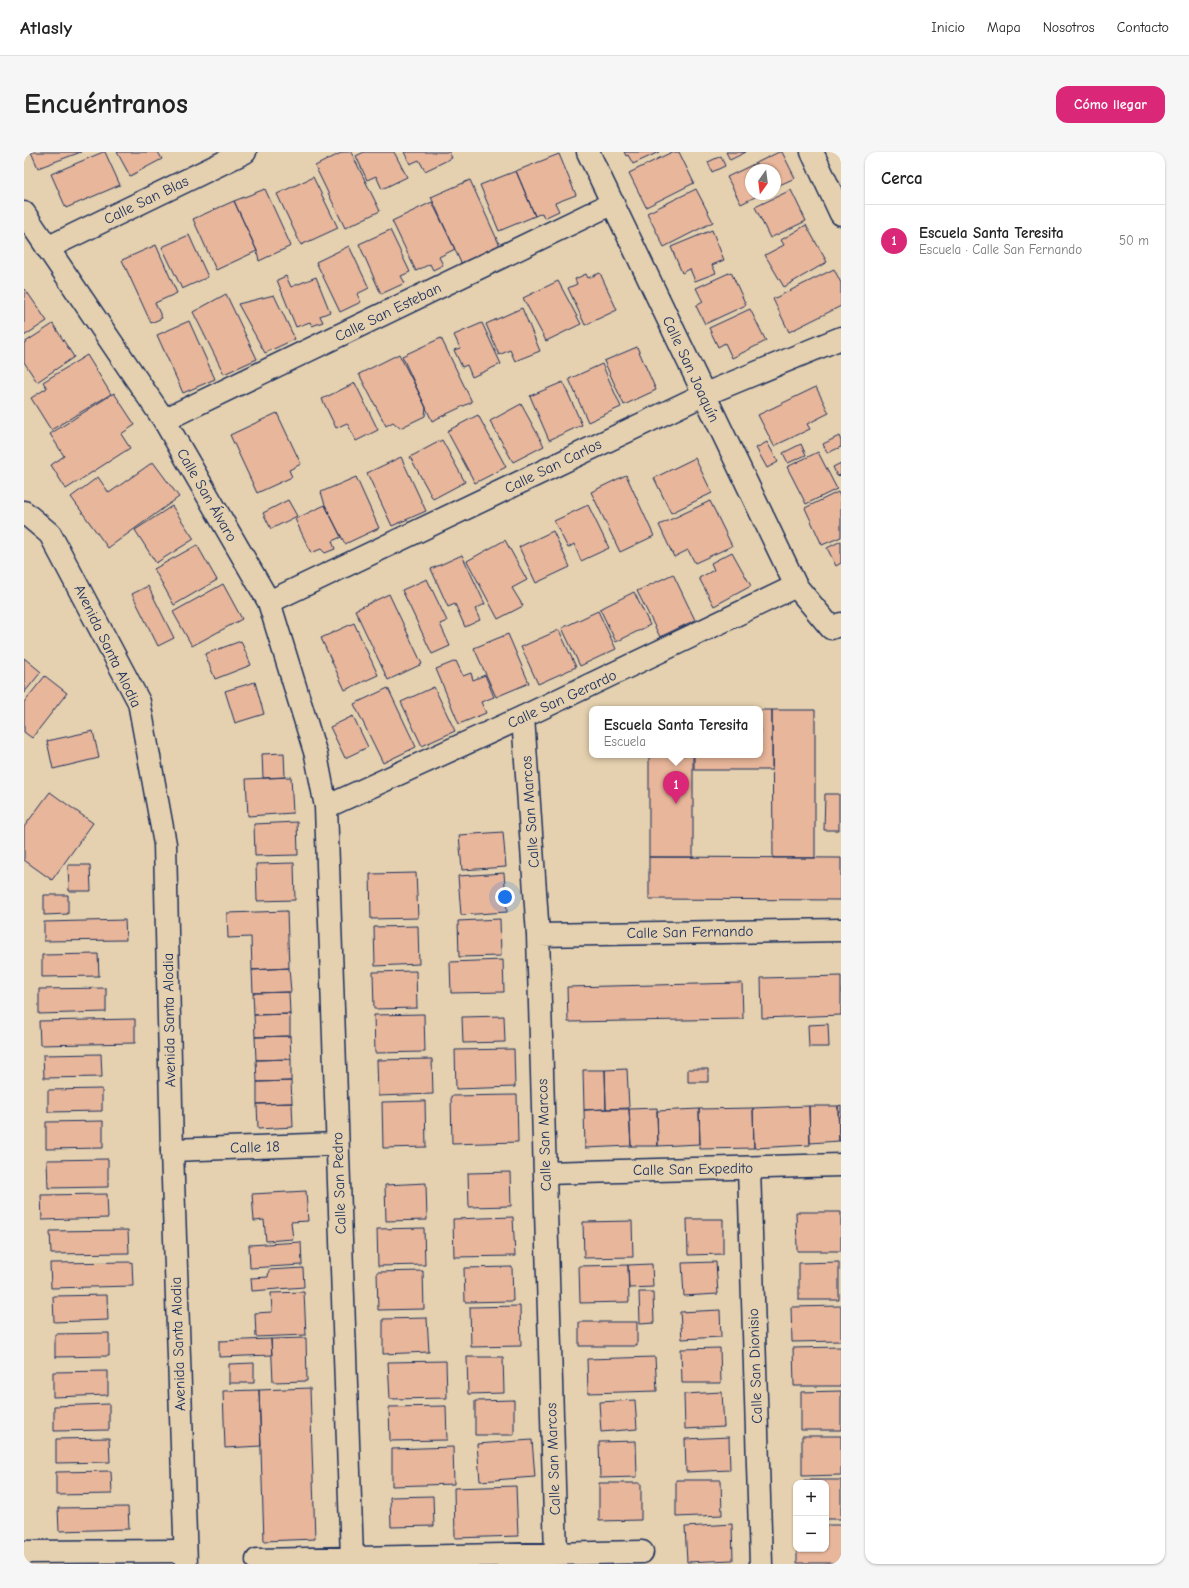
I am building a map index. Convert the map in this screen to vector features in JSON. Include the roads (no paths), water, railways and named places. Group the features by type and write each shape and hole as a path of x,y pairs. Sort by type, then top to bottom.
{"street":[{"name":"Calle San Blas","path":"47,248 246,152"},
{"name":"Calle San Joaquín","path":"588,152 703,395 796,586 831,628 841,624"},
{"path":"812,152 841,214"},
{"name":"Calle San Esteban","path":"164,420 613,203"},
{"name":"Calle San Álvaro","path":"24,213 164,420 269,602 316,755 326,807"},
{"name":"Calle San Carlos","path":"269,602 703,395 841,338"},
{"name":"Avenida Santa Alodia","path":"24,512 50,534 139,702 165,844 172,1150 185,1557"},
{"name":"Calle San Gerardo","path":"326,807 523,717 796,586"},
{"name":"Calle San Marcos","path":"523,717 538,935 556,1554"},
{"name":"Calle San Pedro","path":"326,807 352,1558"},
{"name":"Calle San Fernando","path":"538,935 841,930"},
{"name":"Calle 18","path":"172,1150 337,1144"},
{"name":"Calle San Expedito","path":"545,1173 841,1165"},
{"name":"Calle San Dionisio","path":"749,1168 761,1564"},
{"path":"24,1552 185,1557"},
{"path":"257,1560 642,1552"}],"place":[{"name":"Escuela Santa Teresita","path":"676,804"}]}
